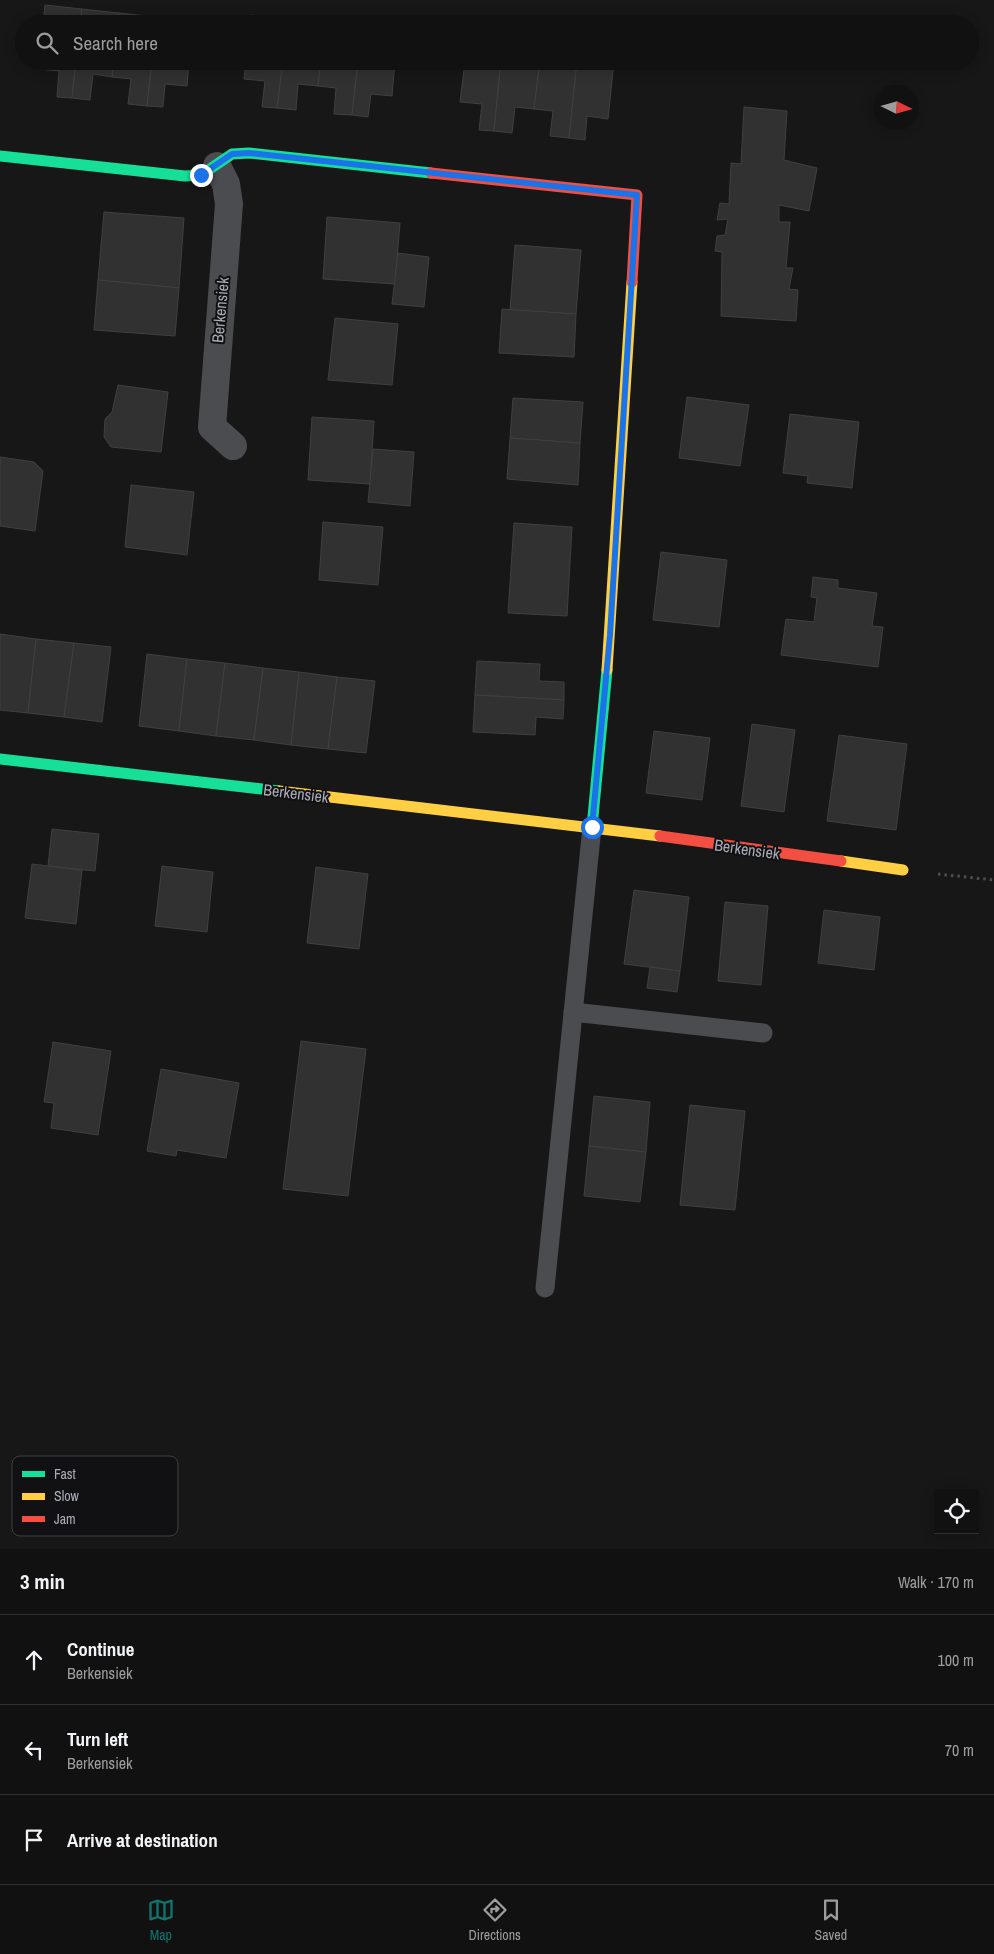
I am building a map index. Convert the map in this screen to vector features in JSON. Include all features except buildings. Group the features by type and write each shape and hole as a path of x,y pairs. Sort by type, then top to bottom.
{"street":[{"path":"0,156 185,176 201,175 217,166 232,154 249,153 637,195 610,635 592,827"},
{"name":"Berkensiek","path":"217,166 226,184 229,204 212,427 233,446"},
{"name":"Berkensiek","path":"0,759 592,827 903,870"}],"lane":[{"path":"545,1288 592,827"},
{"path":"573,1012 764,1032"}],"path":[{"path":"903,870 994,880"}],"traffic: fast":[{"path":"0,156 185,176 201,175 232,154 249,153 431,173"},
{"path":"592,827 607,670"},
{"path":"0,759 279,791"}],"traffic: slow":[{"path":"607,670 632,282"},
{"path":"279,791 660,836"},
{"path":"841,861 903,870"}],"traffic: jam":[{"path":"431,173 637,195 632,282"},
{"path":"660,836 841,861"}],"route":[{"path":"201,175 217,166 232,154 249,153 637,195 610,635 592,827"}]}
